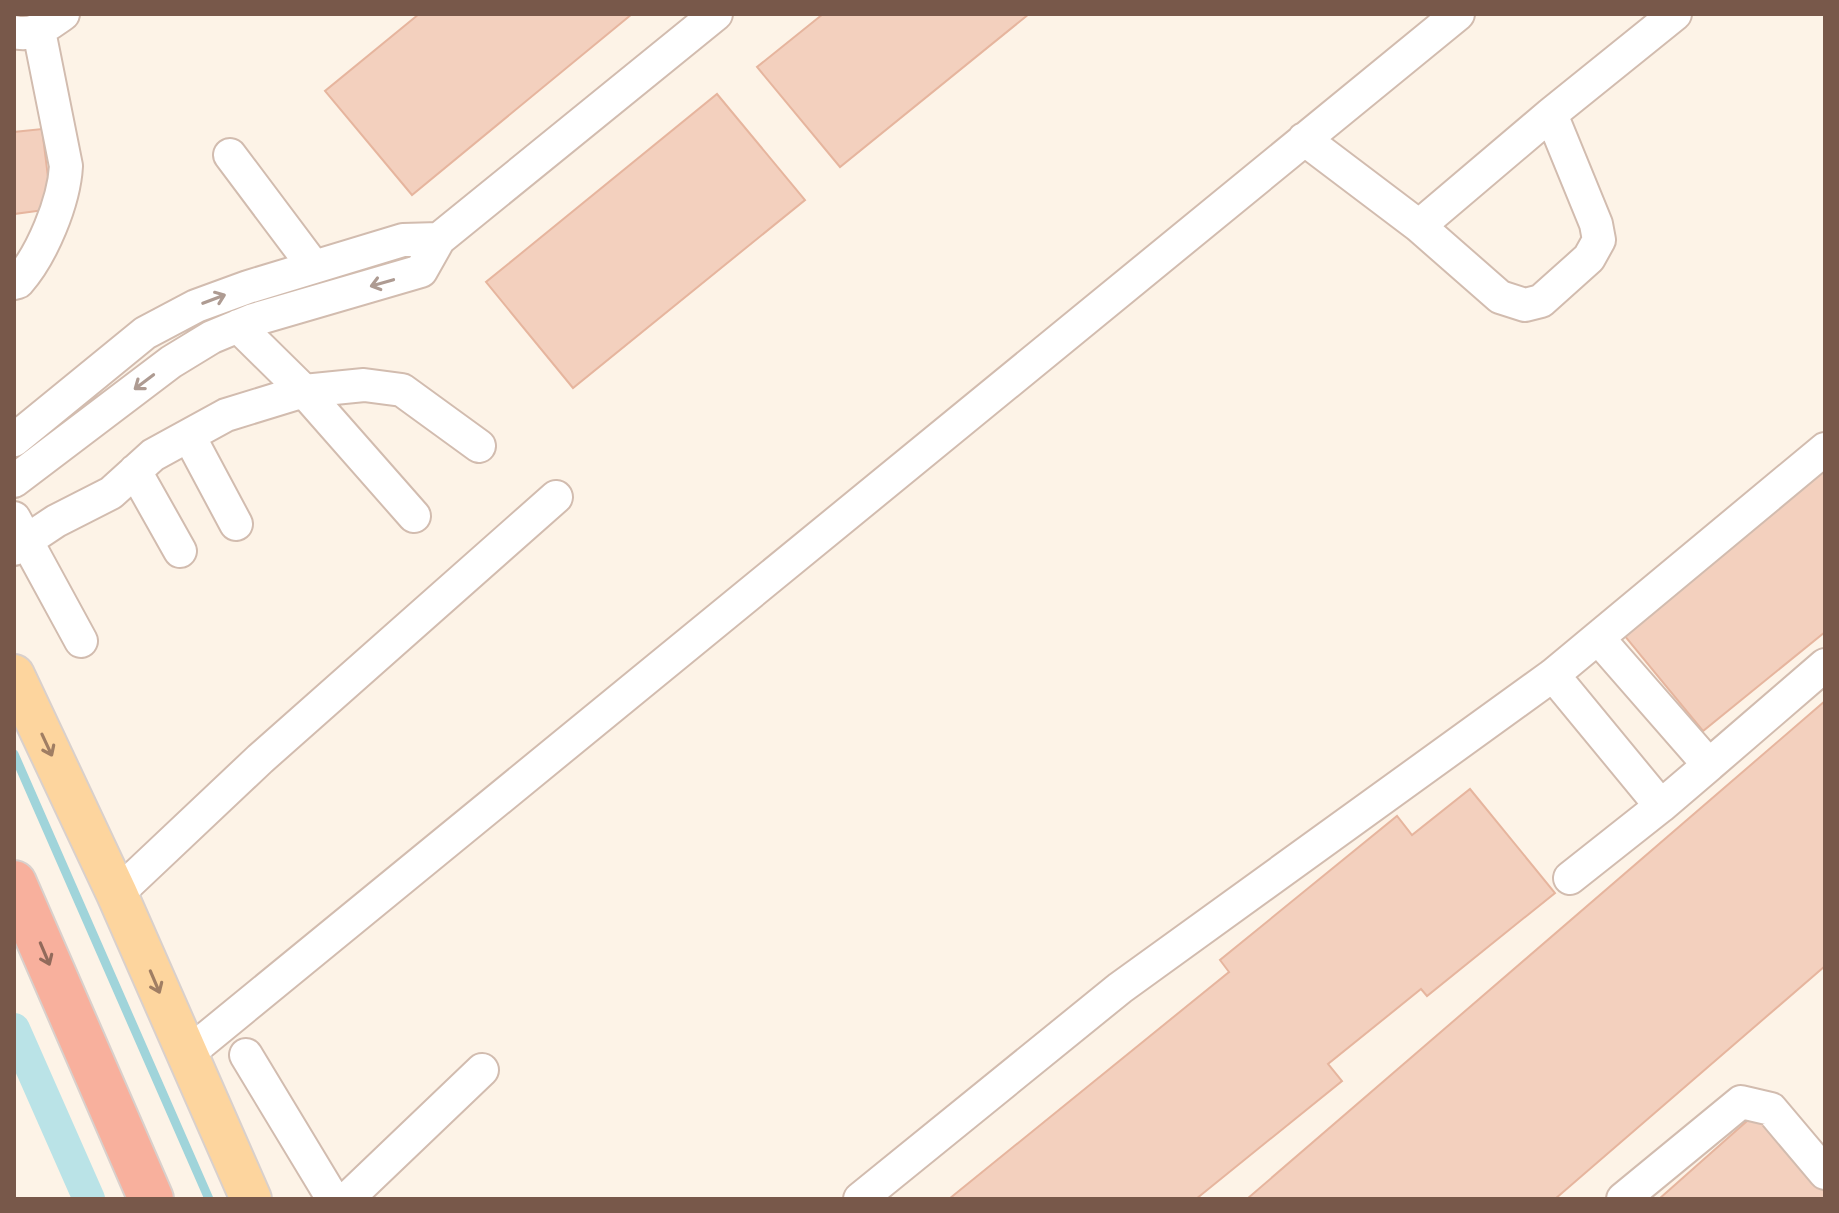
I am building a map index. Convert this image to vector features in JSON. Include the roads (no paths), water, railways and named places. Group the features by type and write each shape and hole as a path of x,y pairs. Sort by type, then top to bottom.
{"highway":[{"path":"14,883 151,1199"}],"main road":[{"path":"14,675 117,894 251,1199"}],"street":[{"path":"14,481 171,362 212,337 238,326 421,271 439,239 716,14"},
{"path":"186,1055 1458,14"},
{"path":"1419,226 1675,14"},
{"path":"14,283 28,271 61,200 65,182 66,166 39,26"},
{"path":"1304,139 1419,226 1500,297 1525,305 1541,301 1589,258 1599,240 1596,224 1551,114"},
{"path":"230,155 314,267"},
{"path":"14,440 145,333 196,306 403,240 439,239"},
{"path":"238,326 304,391 414,516"},
{"path":"81,641 18,537 111,493 153,455 226,415 304,391 364,385 402,390 479,446"},
{"path":"189,436 236,524"},
{"path":"860,1199 1120,988 1553,675 1825,449"},
{"path":"135,471 180,551"},
{"path":"117,894 260,759 556,497"},
{"path":"1598,638 1709,765"},
{"path":"1570,878 1661,806 1825,665"},
{"path":"1553,675 1661,806"},
{"path":"246,1055 333,1199"},
{"path":"347,1199 482,1070"},
{"path":"1623,1199 1741,1102 1771,1109 1825,1173"}],"waterway":[{"path":"14,754 209,1199"},
{"path":"14,1029 89,1199"}]}
